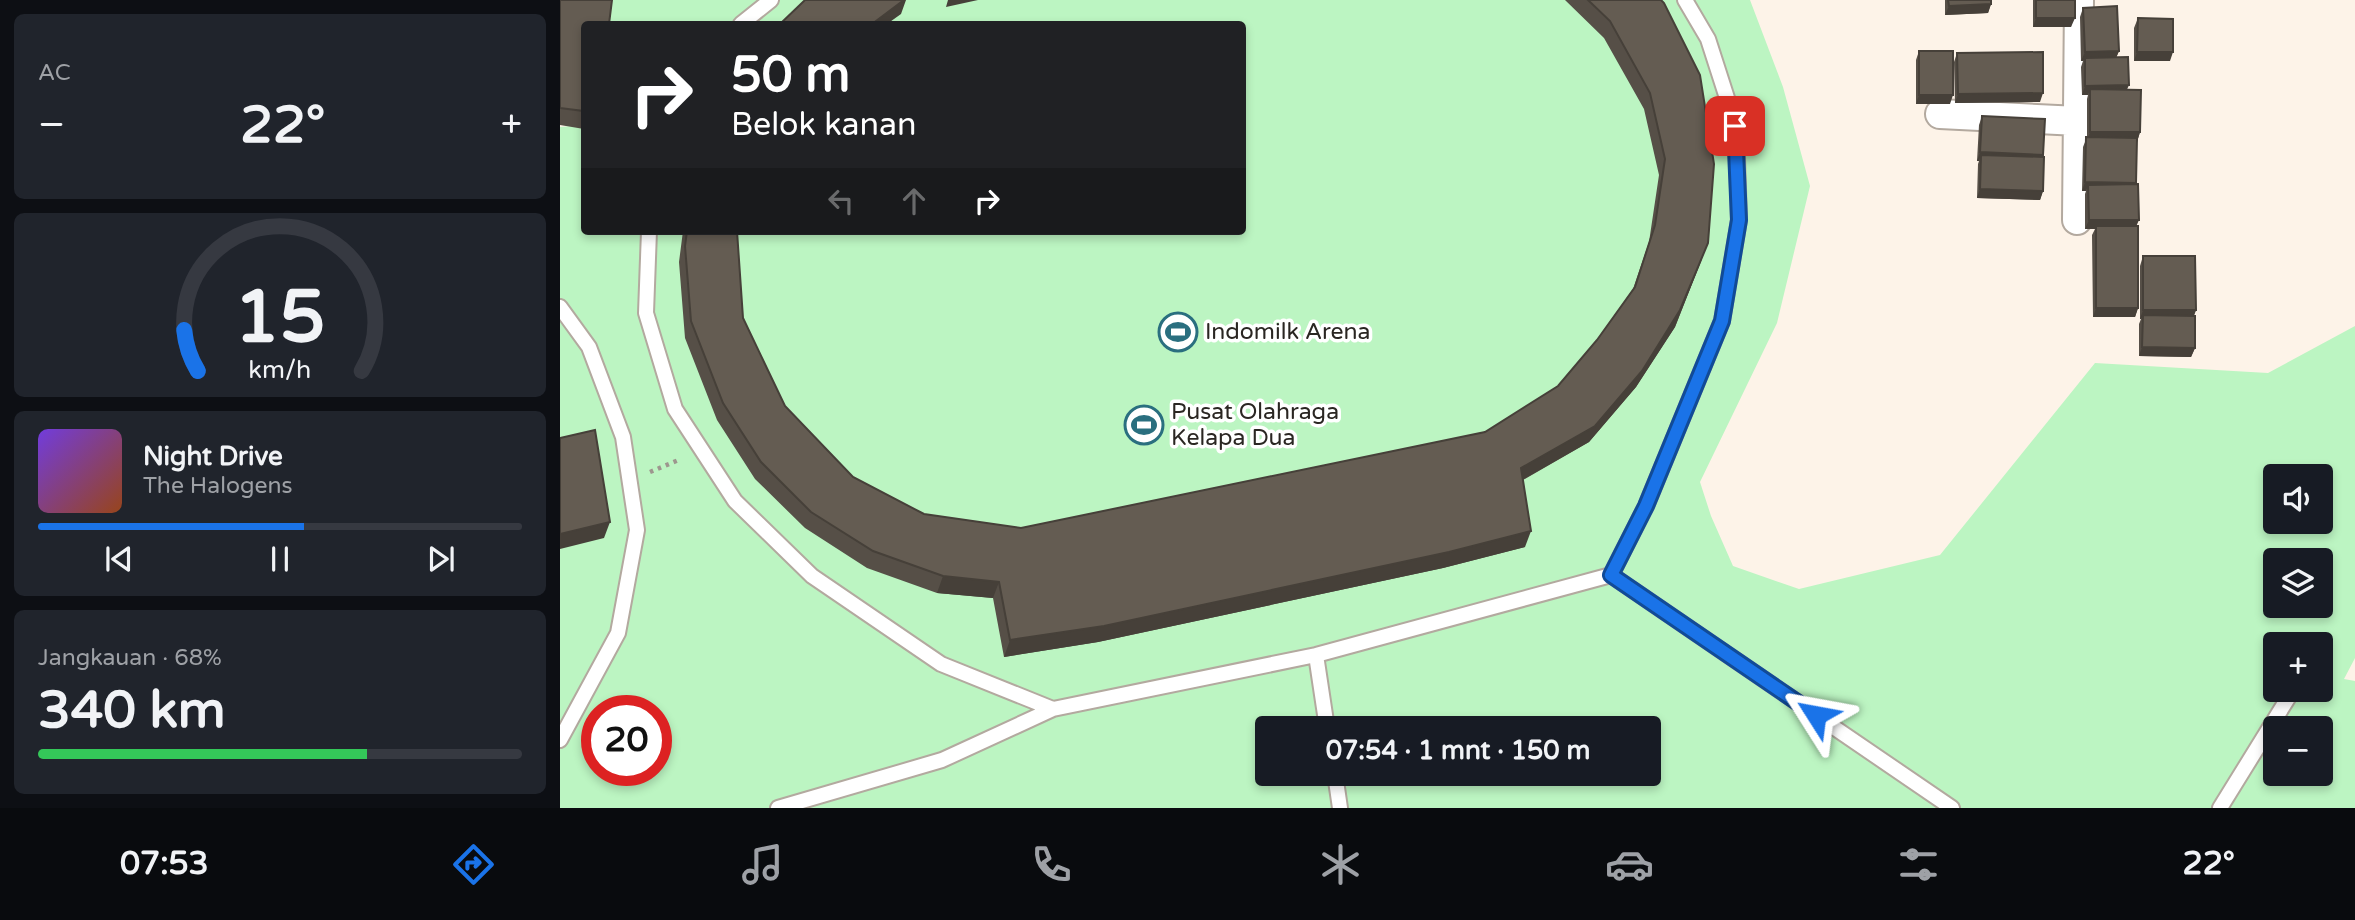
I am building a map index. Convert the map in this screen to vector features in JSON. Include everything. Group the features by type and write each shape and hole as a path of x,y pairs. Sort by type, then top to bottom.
{"street":[{"path":"2077,220 2079,0"},
{"path":"1940,114 2078,121"}],"lane":[{"path":"745,21 771,0"},
{"path":"778,808 942,760 1053,709 1316,655 1611,575 1646,506 1722,321 1739,220 1735,126 1708,39 1685,0"},
{"path":"649,235 646,313 675,409 735,501 813,576 941,664 1053,709"},
{"path":"560,307 589,347 623,436 637,530 618,633 560,740"},
{"path":"1611,575 1952,808"},
{"path":"1316,655 1325,716"},
{"path":"2220,808 2286,702"},
{"path":"1337,786 1340,808"}],"path":[{"path":"630,481 701,450"}],"green space":[{"name":"Pusat Olahraga Kelapa Dua","path":"612,0 1750,0 1783,87 1810,186 1777,323 1700,482 1711,516 1733,566 1799,589 1940,555 2095,363 2268,373 2355,326 2355,658 2344,679 2355,681 2355,808 560,808 560,127 581,125 581,235 1246,235 1246,21 608,21"}],"building":[{"path":"560,0 612,0 609,21 581,21 581,111 560,108"},
{"path":"805,0 904,0 876,21 783,21"},
{"path":"1588,0 1661,0 1700,75 1714,164 1708,243 1680,310 1642,371 1595,426 1521,468 1531,531 1449,552 1104,626 1010,640 999,582 943,576 873,551 811,512 761,462 723,403 691,321 686,235 737,235 743,318 785,406 853,477 924,514 1021,528 1485,432 1558,386 1597,340 1635,287 1655,225 1665,159 1650,93 1610,21"},
{"path":"1948,0 1991,0 1991,4 1949,6"},
{"path":"2036,0 2075,0 2075,18 2036,18"},
{"path":"2117,6 2119,51 2085,52 2083,8"},
{"path":"2138,18 2173,19 2173,52 2137,52"},
{"path":"1919,51 1953,51 1953,95 1919,95"},
{"path":"2043,52 2043,93 1958,94 1957,53"},
{"path":"2128,57 2129,85 2085,86 2085,58"},
{"path":"2090,89 2141,90 2140,132 2090,132"},
{"path":"1982,116 2045,119 2043,155 1980,152"},
{"path":"2086,137 2137,138 2136,183 2085,182"},
{"path":"1981,155 2044,157 2043,191 1980,189"},
{"path":"2138,184 2139,220 2089,220 2088,185"},
{"path":"2096,226 2138,226 2138,308 2096,308"},
{"path":"2143,256 2195,256 2196,310 2143,310"},
{"path":"2143,315 2195,316 2195,348 2142,347"},
{"path":"595,430 610,522 560,534 560,438"}],"place":[{"name":"Indomilk Arena","path":"1178,332"},
{"name":"Pusat Olahraga Kelapa Dua","path":"1144,425"}],"route":[{"path":"1735,126 1739,220 1722,321 1646,506 1611,575 1816,715"}]}
